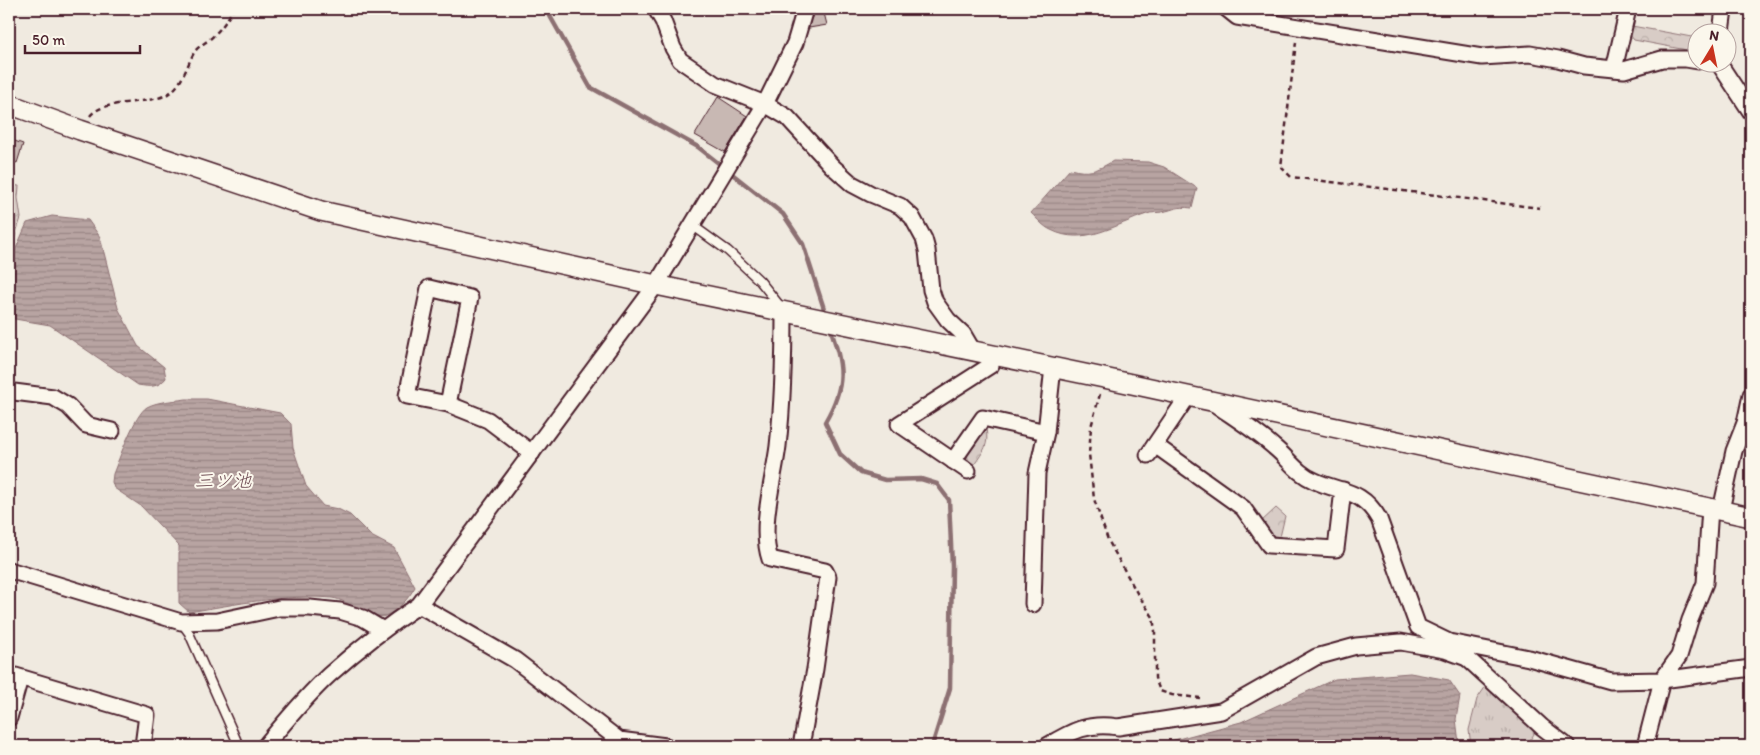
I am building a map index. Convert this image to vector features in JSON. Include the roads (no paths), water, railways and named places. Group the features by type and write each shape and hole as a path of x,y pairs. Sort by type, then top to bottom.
{"street":[{"path":"265,746 328,676 383,630 419,605 656,285 765,104 795,43 805,9"},
{"path":"1227,9 1237,18 1297,26 1482,57 1530,54 1584,66 1614,70 1624,70 1662,59 1688,59"},
{"path":"1614,70 1628,9"},
{"path":"1722,22 1724,9"},
{"path":"657,10 680,60 715,84 765,104 787,117 832,166 852,184 900,206 912,217 927,250 931,290 935,302 948,320 963,334 973,351"},
{"path":"1722,72 1751,112"},
{"path":"9,104 80,130 321,211 656,285 1054,367 1751,517"},
{"path":"448,404 470,298 429,288 407,396 448,404 488,420 532,453"},
{"path":"784,312 784,375 778,445 766,527 766,546 770,559 825,571 828,577 815,670 801,746"},
{"path":"968,471 899,424 991,365 994,356"},
{"path":"1033,604 1037,473 1046,432 1054,367"},
{"path":"9,393 53,397 68,406 86,424 112,431"},
{"path":"1645,746 1662,680 1679,656 1690,620 1705,584 1715,509 1745,423 1751,395"},
{"path":"1188,396 1152,450 1243,508 1270,545 1336,549 1343,490"},
{"path":"1210,401 1276,448 1297,471 1316,481 1343,490 1363,500 1376,515 1418,627 1467,652 1542,727 1567,746"},
{"path":"953,461 984,418 1046,432"},
{"path":"9,570 181,622 218,621 279,608 310,608 340,611 363,618 383,630"},
{"path":"419,605 516,660 619,740 661,746"},
{"path":"1047,746 1082,728 1104,725 1118,727 1221,711 1316,657 1356,646 1401,642 1445,650 1529,658 1612,681 1662,680 1751,668"},
{"path":"9,718 14,676 147,715 143,746"}],"lane":[{"path":"692,225 728,251 760,281 784,312"},
{"path":"181,622 188,633 239,746"}],"water":[{"path":"1113,161 1148,162 1164,167 1197,188 1192,208 1179,208 1149,213 1100,232 1076,236 1063,235 1048,229 1031,213 1070,169 1092,171"},
{"path":"52,216 88,220 100,237 118,308 138,346 164,367 166,378 160,384 150,386 138,385 50,325 9,318 9,259 14,253 27,223"},
{"name":"三ツ池","path":"186,399 207,399 280,413 291,424 293,448 306,486 323,506 338,509 350,515 371,536 394,548 415,587 403,604 390,614 379,617 332,598 296,597 189,612 179,603 179,546 141,506 114,488 112,482 113,474 128,437 142,411 156,404"},
{"path":"1410,673 1449,680 1460,696 1456,719 1459,743 1455,746 1152,746 1241,722 1335,679"}],"waterway":[{"path":"546,9 590,87 698,147 783,214 803,244 826,315"},
{"path":"830,327 838,353 841,375 837,397 825,422 840,454 861,473 885,480 921,479 937,484 949,500 952,566 950,688 932,746"}]}
